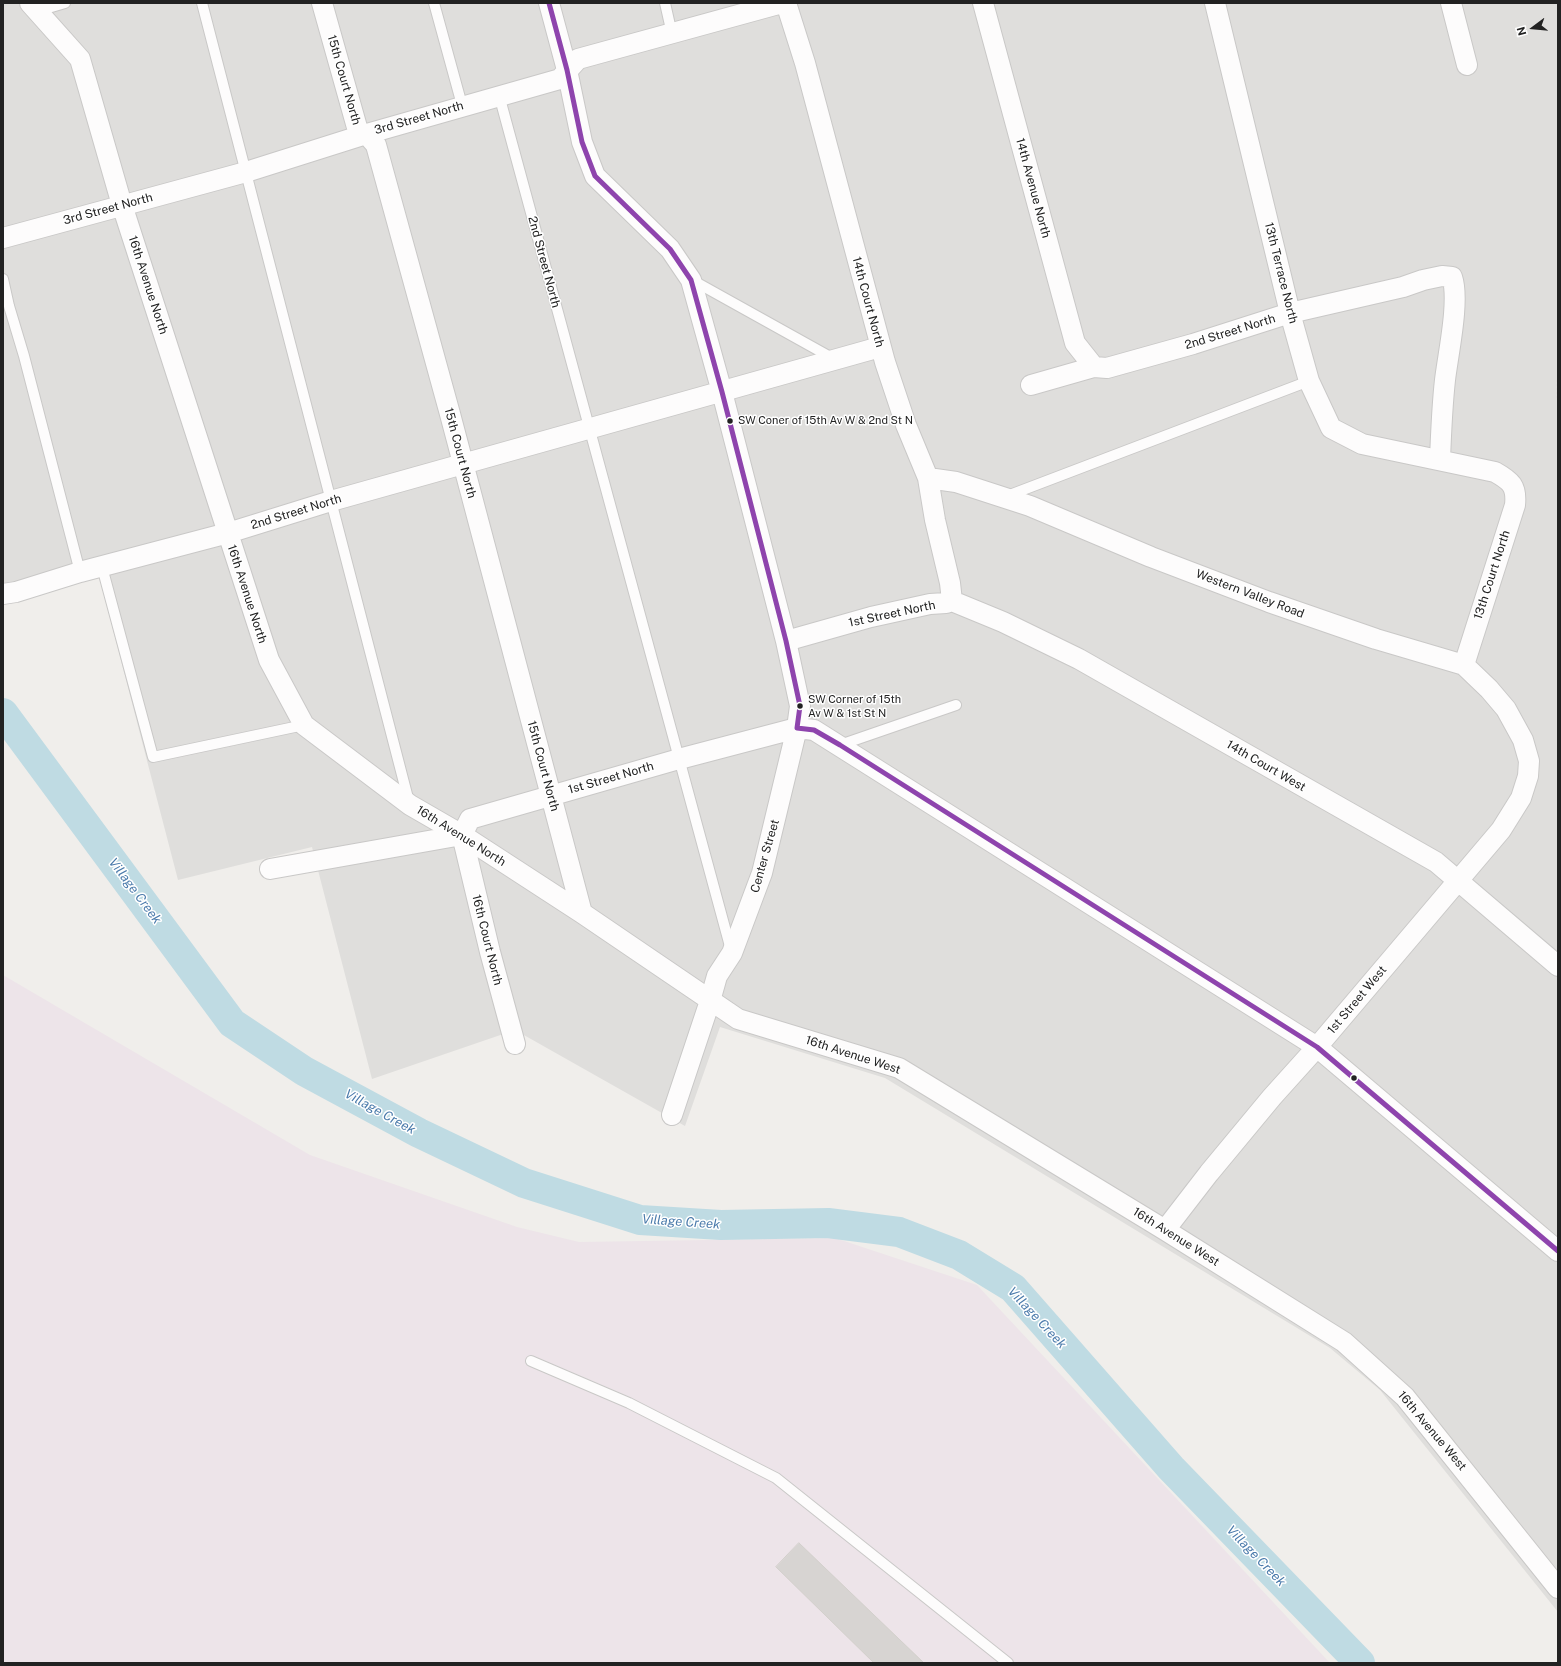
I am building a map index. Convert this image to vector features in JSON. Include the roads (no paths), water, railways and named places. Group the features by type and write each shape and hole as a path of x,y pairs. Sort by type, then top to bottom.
{"street":[{"name":"15th Court North","path":"322,3 358,131 369,137 376,145 582,913"},
{"name":"Center Street","path":"549,3 567,70 582,142 595,176 670,249 691,280 722,392 786,640 800,706 797,728 762,873 732,954 716,976 710,1001 672,1115"},
{"name":"3rd Street North","path":"3,238 246,172 462,105 560,79 578,59 782,3"},
{"name":"14th Court North","path":"786,3 804,63 880,347 906,425 928,478 935,520 950,583 952,600"},
{"name":"14th Avenue North","path":"984,3 1075,343 1094,367"},
{"name":"13th Terrace North","path":"1215,3 1290,313 1309,381 1331,428 1362,444 1440,460"},
{"path":"1451,3 1468,65"},
{"name":"16th Avenue North","path":"34,7 80,59 122,205 269,660 304,725 410,805 462,835 582,913 710,1001"},
{"name":"2nd Street North","path":"1031,385 1094,367 1107,368 1193,344 1290,313 1403,287 1423,280 1442,276 1452,277 1455,286 1452,326 1445,380 1440,460"},
{"name":"2nd Street North","path":"3,594 16,592 80,572 228,533 589,428 880,347"},
{"name":"13th Court North","path":"1440,460 1495,472 1506,478 1512,484 1516,495 1464,665"},
{"name":"Western Valley Road","path":"928,478 956,482 1030,506 1151,556 1269,602 1376,640 1464,665 1489,689 1506,709 1523,740 1529,761"},
{"name":"1st Street North","path":"786,640 871,617 930,604 946,604 952,600"},
{"name":"14th Court West","path":"952,600 1003,622 1080,659 1436,862 1558,966"},
{"path":"797,728 814,730 840,745 1317,1047 1558,1251"},
{"name":"1st Street North","path":"462,835 470,819 679,759 797,728"},
{"name":"1st Street West","path":"1165,1230 1209,1173 1272,1097 1317,1047 1501,830 1521,798 1528,776 1529,761"},
{"path":"270,869 462,835"},
{"name":"16th Court North","path":"462,835 490,952 515,1044"},
{"name":"16th Avenue West","path":"710,1001 738,1019 899,1068 1165,1230 1344,1342 1405,1397 1558,1588"}],"lane":[{"path":"34,7 65,3"},
{"path":"202,3 410,805"},
{"path":"434,3 462,105"},
{"path":"665,3 672,34"},
{"name":"2nd Street North","path":"499,95 589,428"},
{"path":"3,279 80,572"},
{"path":"691,280 837,360"},
{"path":"1003,498 1309,381"},
{"path":"589,428 732,954"},
{"path":"102,567 153,757 304,725"},
{"path":"840,745 956,705"},
{"path":"531,1361 629,1403 776,1478 1008,1663"}],"waterway":[{"name":"Village Creek","path":"3,713 232,1023 304,1071 419,1133 524,1183 640,1220 721,1225 828,1223 899,1232 959,1255 1013,1288 1171,1468 1360,1663"}],"place":[{"name":"SW Coner of 15th Av W & 2nd St N","path":"730,421"},
{"name":"SW Corner of 15th Av W & 1st St N","path":"800,706"}]}
